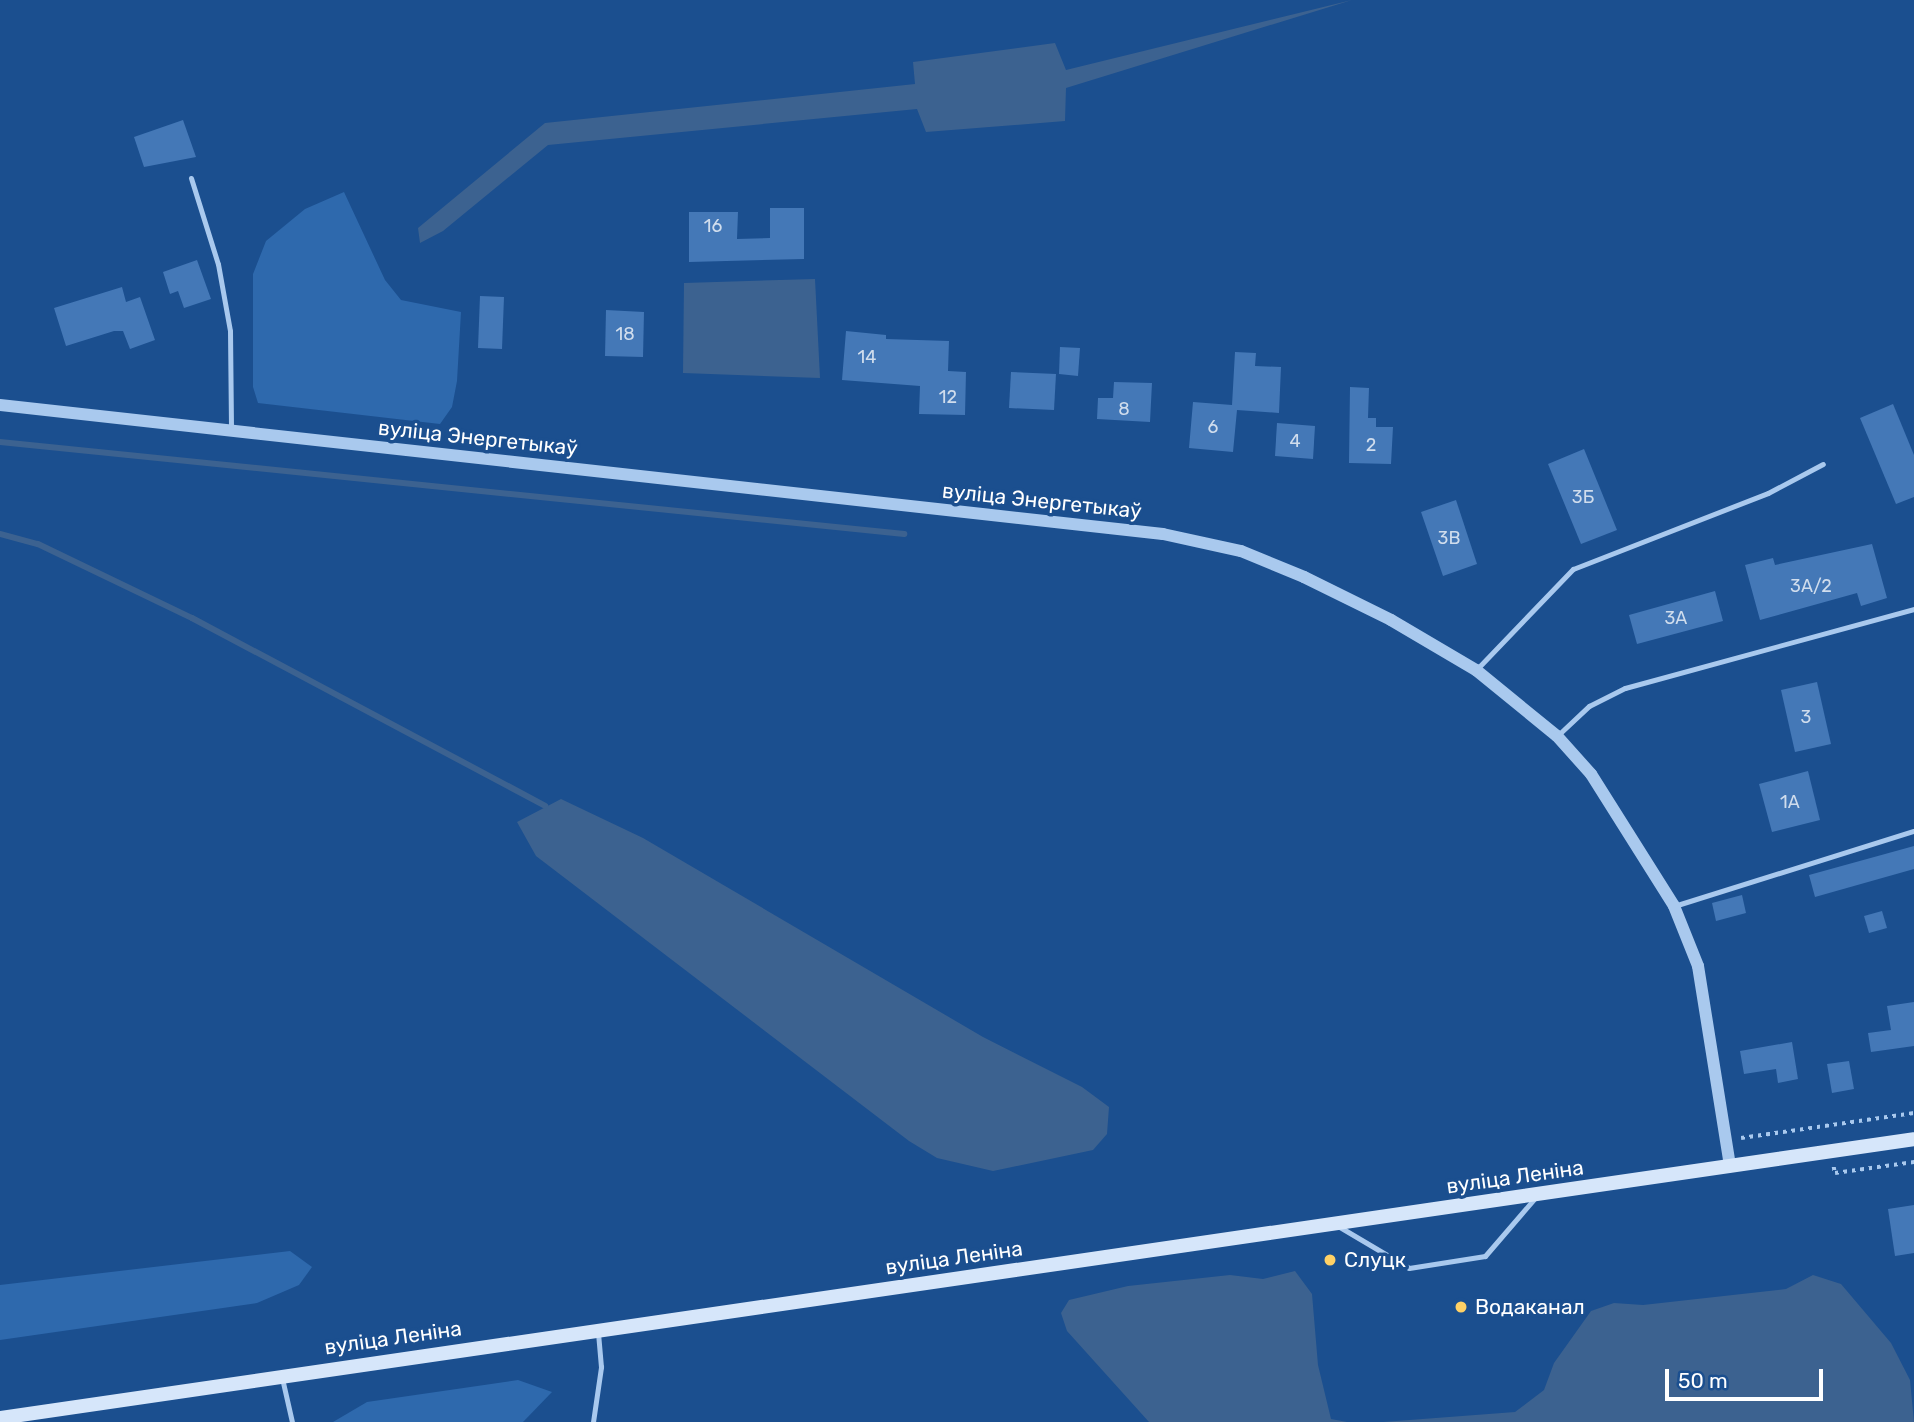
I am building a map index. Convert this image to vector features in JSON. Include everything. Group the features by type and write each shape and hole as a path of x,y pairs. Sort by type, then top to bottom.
{"main road":[{"name":"вуліца Леніна","path":"0,1418 281,1374 597,1331 1914,1139"}],"street":[{"name":"вуліца Энергетыкаў","path":"0,405 1163,534 1241,551 1304,577 1391,620 1476,670 1557,736 1591,774 1674,906 1698,966 1730,1166"}],"lane":[{"path":"191,178 218,264 230,331 231,430"},
{"path":"1476,670 1573,569 1768,493 1823,464"},
{"path":"1557,736 1589,706 1625,688 1914,609"},
{"path":"1674,906 1914,831"},
{"path":"1335,1224 1409,1268 1485,1256 1537,1195"},
{"path":"593,1422 601,1367 597,1331"},
{"path":"281,1374 292,1422"}],"path":[{"path":"1725,1140 1914,1113"}],"shaded area":[{"path":"1352,0 1066,88 1065,121 926,132 917,109 548,145 443,231 420,243 418,228 545,123 915,84 913,62 1055,43 1066,70"},
{"path":"344,192 385,280 401,300 461,312 457,381 452,407 440,424 258,403 253,387 253,274 266,241 305,209"},
{"path":"815,279 820,378 683,373 684,283"},
{"path":"561,799 643,838 983,1037 1082,1087 1109,1107 1107,1134 1093,1150 993,1171 937,1158 909,1141 536,856 517,822"},
{"path":"290,1251 312,1267 299,1285 257,1303 0,1340 0,1285"},
{"path":"1295,1271 1312,1294 1318,1365 1331,1419 1347,1422 1149,1422 1067,1331 1061,1313 1069,1300 1128,1286 1230,1275 1263,1279"},
{"path":"1813,1275 1841,1284 1891,1343 1910,1380 1914,1422 1383,1422 1515,1412 1544,1390 1554,1363 1591,1311 1614,1303 1643,1305 1786,1289"},
{"path":"518,1380 552,1392 523,1422 333,1422 367,1402"}],"building":[{"path":"183,120 196,157 144,167 134,137"},
{"path":"770,208 804,208 804,259 689,262 689,212 738,212 737,239 770,238"},
{"path":"197,260 211,299 184,308 178,291 170,294 163,272"},
{"path":"122,287 126,302 140,297 155,340 130,349 123,331 114,331 66,346 54,308"},
{"path":"480,296 504,297 502,349 478,348"},
{"path":"606,310 644,312 643,357 605,356"},
{"path":"846,331 886,335 886,339 949,341 948,371 966,372 965,415 919,414 920,386 842,380"},
{"path":"1060,347 1080,348 1078,376 1059,374"},
{"path":"1235,352 1256,353 1255,366 1281,367 1279,413 1237,410 1233,452 1189,448 1193,402 1232,405"},
{"path":"1011,372 1056,374 1054,410 1009,408"},
{"path":"1114,382 1152,383 1150,422 1097,419 1098,398 1113,398"},
{"path":"1350,387 1369,388 1368,418 1376,418 1376,427 1393,427 1391,464 1349,463"},
{"path":"1893,404 1914,455 1914,497 1896,504 1860,418"},
{"path":"1277,423 1315,426 1313,459 1275,456"},
{"path":"1584,449 1617,530 1581,544 1548,464"},
{"path":"1456,500 1477,564 1443,576 1421,512"},
{"path":"1872,544 1887,598 1861,606 1857,593 1760,620 1745,565 1773,558 1775,565"},
{"path":"1715,591 1723,621 1637,644 1629,615"},
{"path":"1817,682 1831,744 1795,752 1781,690"},
{"path":"1808,771 1820,820 1772,832 1759,784"},
{"path":"1914,846 1914,869 1815,897 1809,875"},
{"path":"1742,895 1746,913 1716,921 1712,903"},
{"path":"1882,911 1887,928 1869,933 1864,916"},
{"path":"1914,1002 1914,1046 1871,1052 1868,1033 1891,1030 1887,1006"},
{"path":"1792,1042 1798,1079 1778,1083 1776,1069 1744,1074 1740,1051"},
{"path":"1849,1061 1854,1089 1832,1093 1827,1064"},
{"path":"1914,1205 1914,1253 1895,1256 1888,1209"}],"waterway":[{"path":"0,442 904,534"},
{"path":"0,534 38,544 192,618 545,806"}],"place":[{"name":"Слуцк","path":"1330,1260"},
{"name":"Водаканал","path":"1461,1307"}]}
